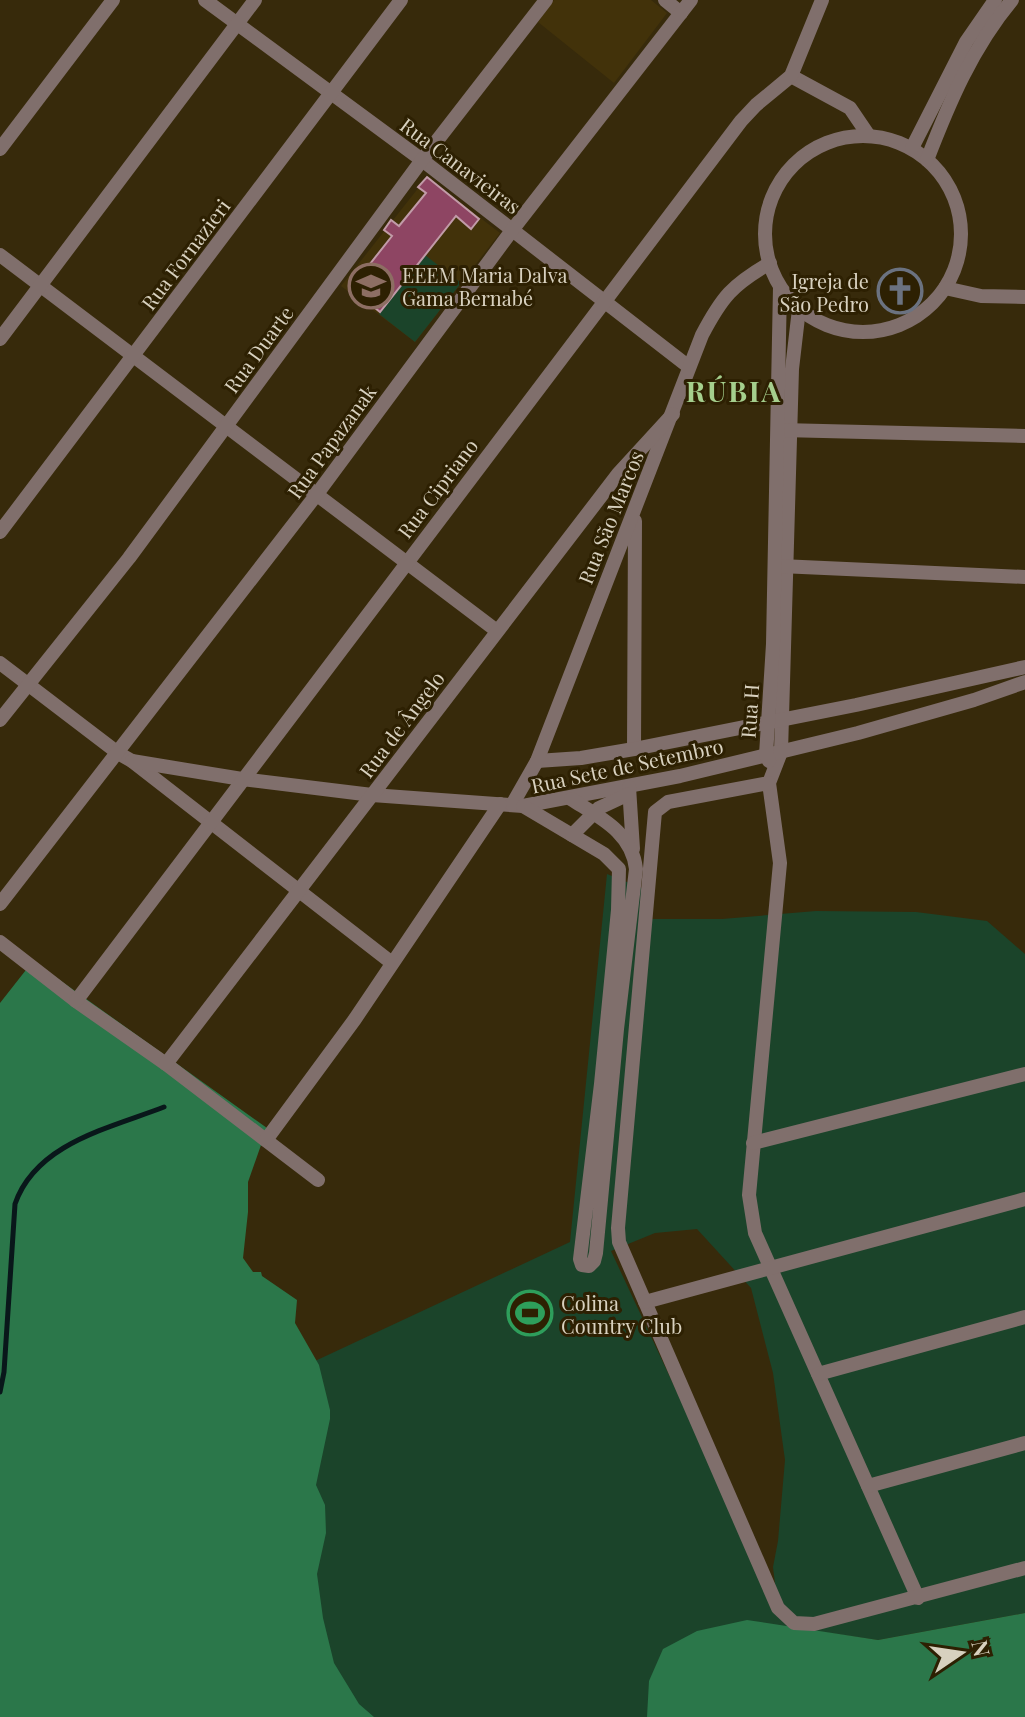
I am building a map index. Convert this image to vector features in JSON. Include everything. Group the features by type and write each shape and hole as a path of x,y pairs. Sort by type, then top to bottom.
{"street":[{"path":"0,149 113,0"},
{"name":"Rua Canavieiras","path":"205,0 513,229 689,367"},
{"path":"0,339 255,0"},
{"name":"Rua Fornazieri","path":"0,532 401,0"},
{"name":"Rua Duarte","path":"0,720 129,558 422,160 546,0"},
{"path":"665,0 681,13"},
{"name":"Rua Papazanak","path":"0,904 125,757 513,229 691,0"},
{"name":"Rua Cipriano","path":"76,1001 741,121 791,76 822,0"},
{"path":"912,148 966,42 995,0"},
{"path":"927,160 968,64 1012,0"},
{"path":"791,76 850,108 869,136"},
{"path":"869,136 912,148 945,181 956,206 961,233 957,260 945,288 929,307 905,323 878,332 850,332 823,324 799,309 780,287 770,263 765,240 767,213 776,187 792,165 813,148 839,138 869,136"},
{"path":"0,255 497,631"},
{"name":"Rua São Marcos","path":"266,1140 392,963 512,805 537,761 702,335 723,297 770,263"},
{"name":"Rua H","path":"780,287 784,430 781,566 772,678 775,720 772,765 780,863 749,1195 755,1233 918,1598"},
{"path":"945,288 981,296 1025,297"},
{"name":"Rua H","path":"784,430 799,309"},
{"name":"Rua de Ângelo","path":"166,1064 618,474 673,414"},
{"path":"784,430 1025,436"},
{"path":"634,749 635,512"},
{"path":"781,566 1025,577"},
{"path":"0,663 392,963"},
{"name":"Rua Sete de Setembro","path":"537,761 634,749 1025,667"},
{"name":"Rua Sete de Setembro","path":"125,757 242,779 372,795 512,805 571,799 772,765 1025,682"},
{"path":"772,765 668,802 655,812 619,1242 778,1608 794,1623 814,1624 1025,1568"},
{"path":"512,805 572,835 614,862 620,876 580,1259 580,1263 586,1266 592,1264 596,1253 617,1029 636,878 629,790 592,813 572,835"},
{"path":"571,799 620,832 633,854"},
{"path":"0,942 318,1180"},
{"path":"753,1143 1025,1074"},
{"path":"645,1302 1025,1199"},
{"path":"818,1374 1025,1317"},
{"path":"868,1486 1025,1443"}],"shaded area":[{"path":"554,0 651,0 667,13 614,83 538,22"},
{"path":"427,177 500,233 415,342 341,286"}],"green space":[{"path":"425,255 461,283 415,342 379,314"},
{"path":"607,874 642,888 632,999 643,919 722,919 816,911 916,912 987,921 1025,954 1025,1613 878,1640 787,1627 829,1717 317,1717 270,1382 570,1242","holes":["697,1229 751,1288 773,1373 785,1460 773,1567 778,1608 611,1251 655,1233"]},
{"path":"33,961 267,1128 248,1182 243,1258 253,1272 261,1272 262,1276 297,1300 295,1323 319,1365 330,1410 316,1485 325,1505 326,1533 317,1574 323,1618 334,1663 359,1704 374,1717 0,1717 0,1003"},
{"path":"1025,1613 1025,1717 647,1717 649,1681 663,1649 697,1631 747,1620 878,1640"}],"building":[{"path":"427,177 479,219 471,229 456,216 380,312 351,288 392,236 384,230 391,220 399,226 426,193 418,187"}],"waterway":[{"path":"0,1392 15,1204 25,1183 40,1166 77,1140 164,1107"}],"place":[{"name":"EEEM Maria Dalva Gama Bernabé","path":"371,286"},
{"name":"Igreja de São Pedro","path":"900,291"},
{"name":"Colina Country Club","path":"530,1313"}],"district":[{"name":"RÚBIA","path":"734,390"}]}
